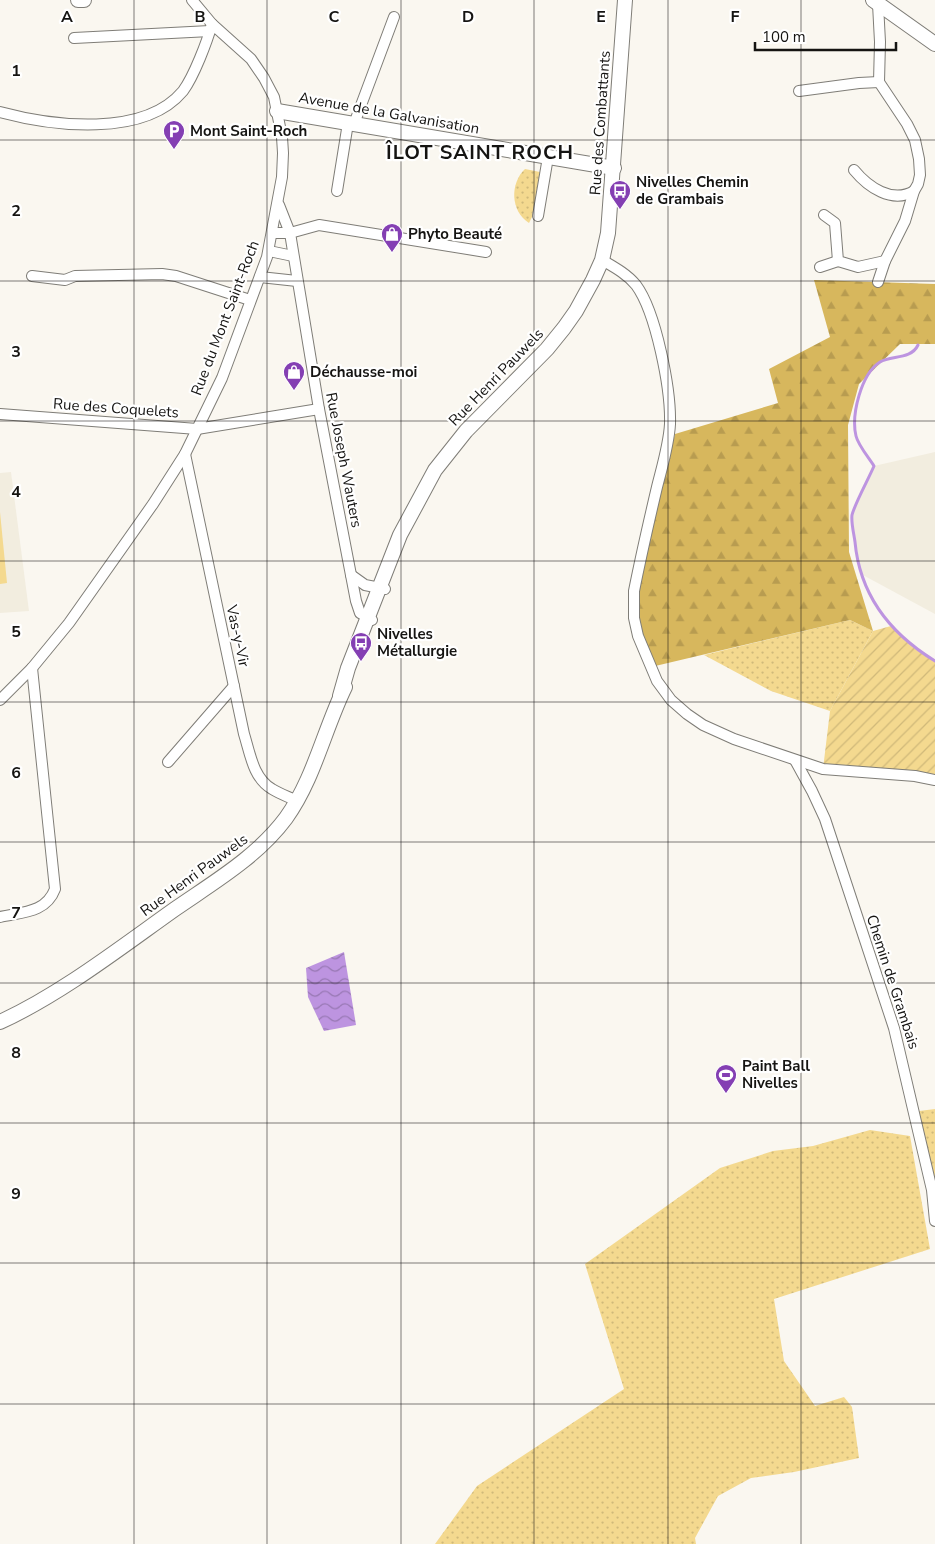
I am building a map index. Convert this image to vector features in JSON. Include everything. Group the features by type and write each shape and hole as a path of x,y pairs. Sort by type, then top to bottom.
{"main road":[{"path":"78,0 84,0"},
{"name":"Rue des Combattants","path":"604,255 614,168 625,0"},
{"path":"876,2 935,44"},
{"name":"Avenue de la Galvanisation","path":"277,111 614,168"},
{"name":"Rue Henri Pauwels","path":"0,1022 24,1010 122,947 249,857 271,837 297,801 340,696 354,668 382,588 405,537 412,514 435,470 466,431 514,384 564,328 580,303 604,255"}],"street":[{"name":"Rue du Mont Saint-Roch","path":"0,700 32,668 69,623 153,504 185,454 222,378 269,251 279,200 283,153 274,97 251,59 211,27 192,0"},
{"path":"876,2 880,42 879,82 907,124 915,140 920,175 905,221 885,261 878,282"},
{"path":"336,191 351,123 394,17"},
{"path":"0,112 27,119 59,123 97,124 120,121 156,112 171,103 184,90 211,27 74,38"},
{"path":"799,91 879,82"},
{"path":"538,216 548,157"},
{"path":"854,170 869,186 884,193 899,196 914,191"},
{"name":"Rue Joseph Wauters","path":"279,200 290,233 319,409 351,575 360,613 370,620"},
{"path":"824,215 835,223 838,261"},
{"path":"272,233 290,233 319,225 486,252"},
{"path":"269,251 293,256"},
{"path":"604,255 634,283 645,300 652,320 667,384 670,424 634,591 634,618 638,636 657,681 671,700 688,714 703,725 734,739 823,769 915,776 935,780"},
{"path":"820,267 838,261 858,267 885,261"},
{"path":"32,276 65,280 75,276 162,274 184,278 250,300"},
{"path":"260,277 297,281"},
{"name":"Rue des Coquelets","path":"0,414 197,429 319,409"},
{"name":"Vas-y-Vir","path":"185,454 234,686 251,756 260,780 271,789 297,801"},
{"path":"351,575 365,585 382,588"},
{"path":"0,917 42,908 52,899 55,889 32,668"},
{"path":"168,762 234,686"},
{"name":"Chemin de Grambais","path":"795,760 812,790 825,819 894,1028 932,1190 935,1221"}],"shaded area":[{"path":"525,169 540,172 532,217 529,223 518,211 514,197 517,182"},
{"path":"935,452 935,614 861,574 852,516 874,466"},
{"path":"11,472 29,611 0,613 0,473"},
{"path":"0,512 7,583 0,584"},
{"path":"850,620 873,631 830,711 771,691 704,655"},
{"path":"891,626 914,648 935,661 935,780 823,769 830,711 873,631"},
{"path":"935,1109 935,1182 919,1111"},
{"path":"870,1130 910,1136 930,1249 774,1299 784,1361 815,1406 844,1397 852,1407 859,1458 794,1472 751,1478 718,1496 695,1538 696,1544 435,1544 477,1486 624,1389 585,1264 720,1168 773,1151 813,1146"}],"green space":[{"path":"814,280 935,284 935,344 900,344 859,384 848,425 849,552 873,631 850,620 651,667 633,600 675,434 778,403 769,369 830,337"}],"water":[{"path":"344,952 356,1025 324,1031 308,997 306,968"}],"waterway":[{"path":"918,345 911,353 880,362 873,368 863,385 856,407 856,436 874,466 859,497 852,515 852,521 858,562 863,580 880,612 905,639 935,661"}],"place":[{"name":"Mont Saint-Roch","path":"174,150"},
{"name":"Nivelles Chemin de Grambais","path":"620,210"},
{"name":"Phyto Beauté","path":"392,253"},
{"name":"Déchausse-moi","path":"294,391"},
{"name":"Nivelles Métallurgie","path":"361,662"},
{"name":"Paint Ball Nivelles","path":"726,1094"}],"district":[{"name":"ÎLOT SAINT ROCH","path":"480,152"}]}
